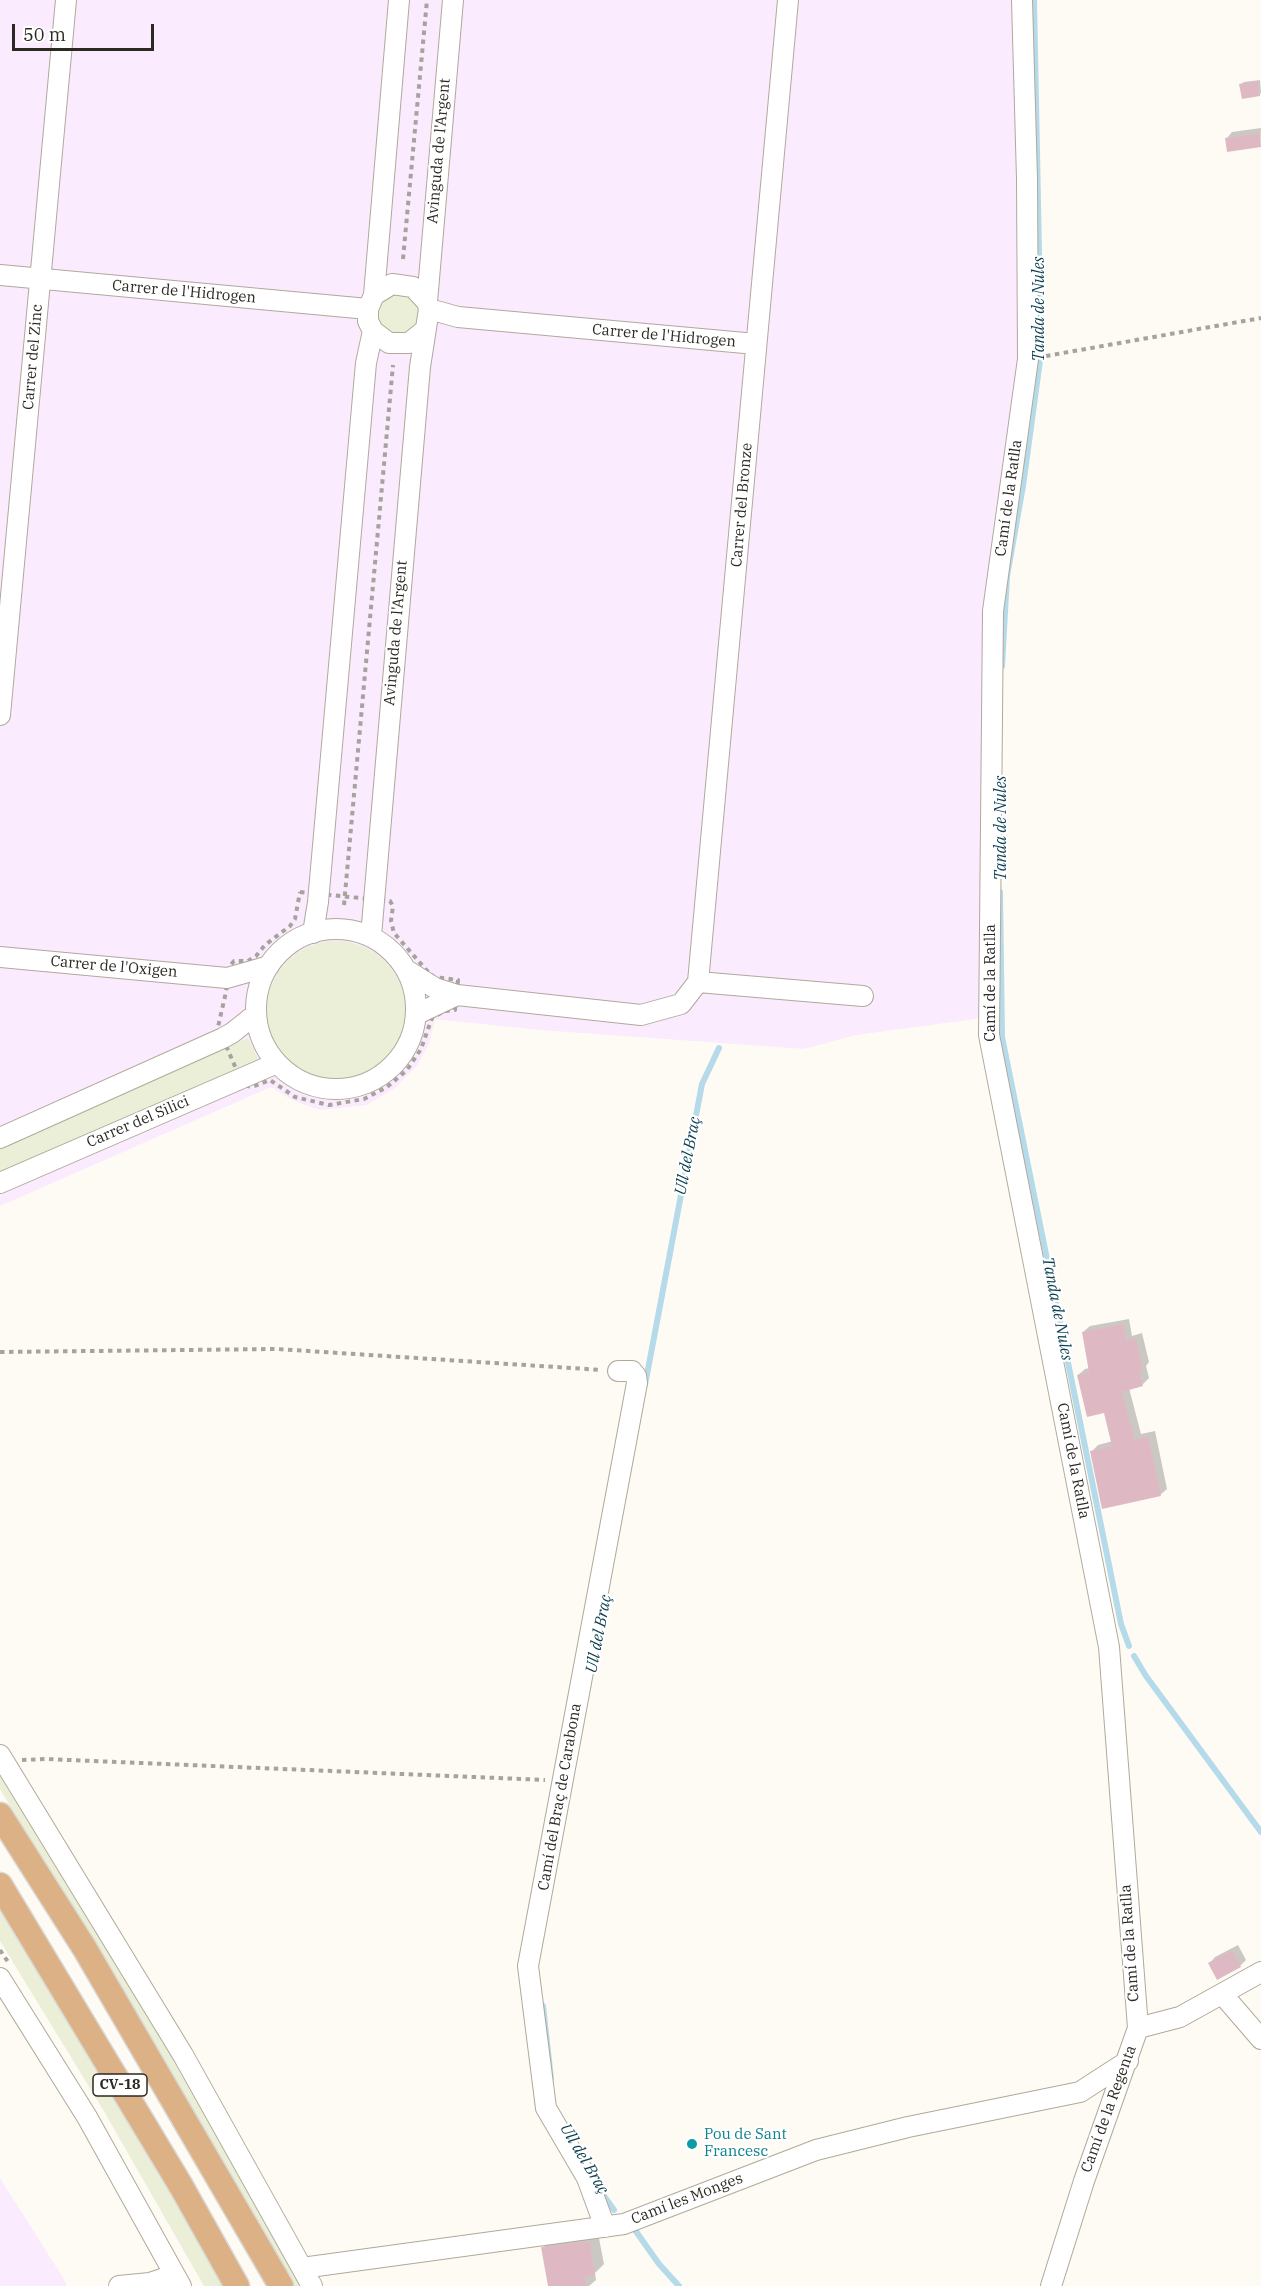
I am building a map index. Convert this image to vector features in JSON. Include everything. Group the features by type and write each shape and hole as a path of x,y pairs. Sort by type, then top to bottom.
{"main road":[{"name":"CV-18","path":"0,1815 85,1949 281,2286"},
{"name":"CV-18","path":"0,1885 181,2186 237,2286"}],"street":[{"name":"Carrer del Zinc","path":"0,715 66,0"},
{"path":"371,302 392,284 413,287 428,306 425,330 409,343 389,343 373,331 368,321 399,0"},
{"name":"Avinguda de l'Argent","path":"428,306 453,0"},
{"name":"Carrer del Bronze","path":"698,982 788,0"},
{"name":"Camí de la Ratlla","path":"1022,0 1027,179 1028,359 993,611 989,1035 1109,1647 1138,2028"},
{"name":"Carrer de l'Hidrogen","path":"0,275 371,302"},
{"name":"Carrer de l'Hidrogen","path":"428,306 458,317 756,344"},
{"name":"Avinguda de l'Argent","path":"371,936 372,899 425,330"},
{"path":"313,933 319,894 366,363 373,331"},
{"path":"408,971 417,1014 411,1038 397,1061 376,1079 351,1089 324,1089 298,1080 277,1064 262,1041 257,1007 261,982 269,966 281,952 296,941 313,933 340,930 371,936 386,947 408,971 435,988 457,995 641,1015 681,1004 698,982 863,996"},
{"name":"Carrer de l'Oxigen","path":"0,957 227,978 269,966"},
{"name":"Carrer de l'Oxigen","path":"227,978 257,1007"},
{"path":"417,1014 457,995"},
{"path":"0,1138 223,1038 232,1033 257,1007"},
{"name":"Carrer del Silici","path":"0,1182 277,1064"},
{"name":"Camí del Braç de Carabona","path":"605,2227 587,2178 546,2108 528,1966 637,1383 632,1371 618,1371"},
{"path":"2,1758 183,2055 312,2286"},
{"name":"Camí de la Regenta","path":"1051,2286 1084,2181 1138,2028 1180,2017 1261,1972"},
{"path":"0,1978 87,2117 178,2281 119,2286"},
{"path":"1223,1995 1261,2039"},
{"name":"Camí les Monges","path":"302,2268 624,2224 816,2150 908,2127 1080,2092 1128,2061"}],"path":[{"path":"403,259 427,0"},
{"path":"1049,355 1261,318"},
{"path":"344,904 393,365"},
{"path":"300,892 345,896 390,901 393,906 391,921 394,933 434,977 458,980 455,1010 444,1011 432,1018 421,1049 407,1070 387,1087 364,1100 329,1105 311,1102 296,1096 270,1080 252,1087 243,1085 218,1027 229,967 234,961 248,961 256,956 265,945 290,926 295,919 300,892"},
{"path":"0,1352 277,1349 618,1371"},
{"path":"2,1758 561,1781"}],"shaded area":[{"path":"0,0 1013,0 1023,360 995,514 982,632 983,1018 856,1035 804,1049 540,1030 435,1019 429,1044 417,1066 395,1088 367,1105 320,1110 294,1101 271,1087 0,1206"},
{"path":"0,2178 62,2276 67,2286 0,2286"}],"green space":[{"path":"395,291 416,298 422,320 407,336 384,332 376,320 378,305"},
{"path":"336,941 363,946 375,952 385,961 394,971 400,983 405,1010 400,1037 394,1049 385,1059 375,1068 363,1074 336,1079 309,1074 297,1068 287,1059 278,1049 272,1037 267,1010 272,983 278,971 287,961 297,952 309,946"},
{"path":"248,1038 259,1061 0,1175 0,1148"},
{"path":"0,1772 156,2026 307,2286 294,2286 183,2092 0,1789"},
{"path":"0,1903 226,2286 204,2286 102,2108 0,1941"}],"building":[{"path":"1258,81 1260,96 1242,99 1239,84"},
{"path":"1260,133 1261,147 1227,152 1225,138"},
{"path":"1123,1324 1126,1341 1136,1338 1143,1370 1139,1371 1143,1386 1122,1392 1135,1440 1148,1436 1161,1496 1102,1509 1090,1451 1112,1446 1104,1413 1087,1417 1077,1375 1089,1372 1082,1332"},
{"path":"1232,1950 1241,1967 1217,1980 1208,1963"},
{"path":"590,2241 595,2275 585,2276 587,2286 548,2286 541,2247"}],"waterway":[{"name":"Tanda de Nules","path":"1002,666 1007,576 1023,486 1041,353 1034,0"},
{"name":"Tanda de Nules","path":"1000,892 1002,1037 1121,1624 1129,1646"},
{"name":"Ull del Braç","path":"645,1385 702,1084 719,1048"},
{"name":"Tanda de Nules","path":"1134,1656 1146,1676 1261,1832"},
{"name":"Ull del Braç","path":"543,2006 551,2079"},
{"name":"Ull del Braç","path":"600,2185 604,2196 614,2210"},
{"name":"Ull del Braç","path":"635,2230 659,2264 679,2286"}],"place":[{"name":"Pou de Sant Francesc","path":"692,2144"}]}
